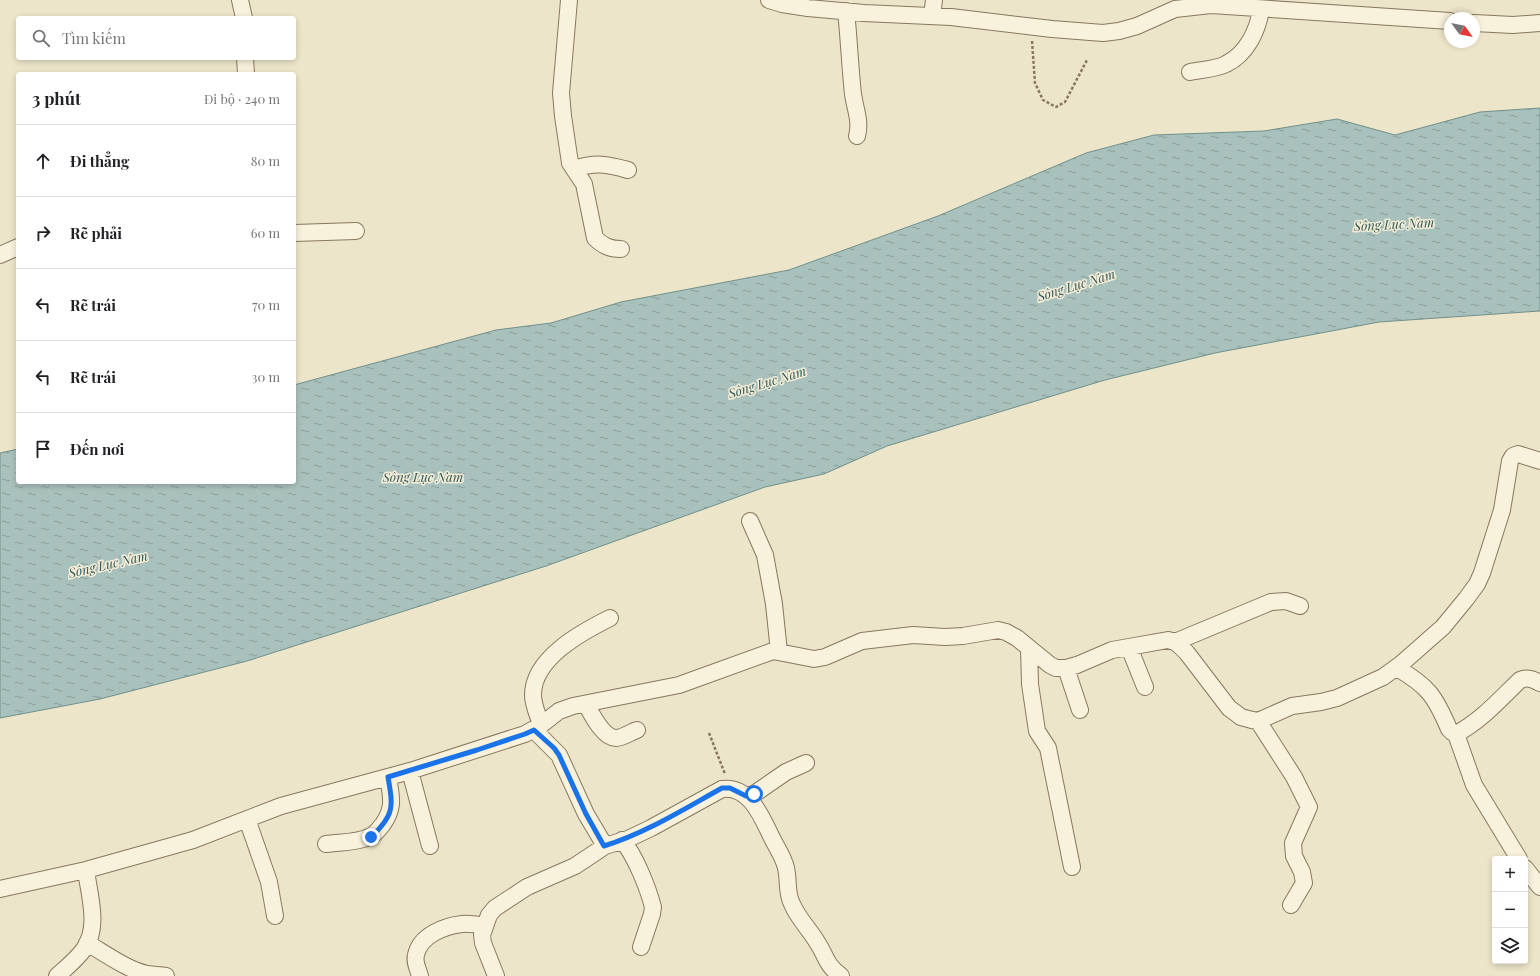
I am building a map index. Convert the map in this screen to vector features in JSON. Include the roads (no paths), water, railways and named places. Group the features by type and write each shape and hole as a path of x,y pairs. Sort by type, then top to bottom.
{"street":[{"path":"240,0 244,16"},
{"path":"569,0 561,94 570,163 584,184 596,238 601,244 610,249 621,249"},
{"path":"769,0 782,4 846,11 933,8 951,16 1103,33 1120,31 1137,26 1175,9 1211,5 1261,8 1349,7 1444,20"},
{"path":"1190,72 1226,64 1246,48 1260,23 1261,8"},
{"path":"846,11 854,96 859,127 857,136"},
{"path":"1480,23 1513,25 1540,23"},
{"path":"245,60 246,72"},
{"path":"574,170 588,164 610,165 628,170"},
{"path":"296,233 356,231"},
{"path":"0,254 16,248"},
{"path":"0,889 86,870 193,840 281,806 410,771 484,748 537,727 559,711 679,685 772,651 814,659 825,657 862,641 913,635 945,637 963,636 998,630 1018,638 1050,666 1056,668 1066,668 1096,658 1112,650 1168,640 1175,642 1180,646 1229,708 1242,717 1258,721 1292,706 1337,698 1383,677 1396,668 1443,627 1477,584 1489,554 1502,510 1508,467 1513,456 1518,454 1540,461"},
{"path":"750,521 765,555 774,604 779,652"},
{"path":"1175,642 1271,602 1286,601 1300,606"},
{"path":"604,846 586,814 559,755 537,727 533,695 535,684 547,660 587,630 610,618"},
{"path":"1129,647 1145,687"},
{"path":"1029,648 1030,684 1037,731 1048,748 1072,867"},
{"path":"1066,668 1080,710"},
{"path":"1396,668 1417,681 1434,697 1449,730 1456,734 1474,785 1517,856"},
{"path":"1456,734 1464,730 1484,714 1520,680 1531,678 1540,683"},
{"path":"586,704 600,726 608,735 616,738 637,730"},
{"path":"1258,721 1294,777 1309,807 1293,843 1294,856 1302,872 1304,883 1291,905"},
{"path":"746,796 754,794 786,772 806,763"},
{"path":"410,771 430,846"},
{"path":"326,844 364,839 371,837 380,829 392,808 392,797 388,777"},
{"path":"496,976 483,943 482,935 484,925 489,915 495,908 508,898 527,887 575,866 604,846 651,828 722,788 730,788 746,796 756,806 782,857 786,868 788,894 797,916 816,941 829,965 841,976"},
{"path":"247,819 269,882 275,916"},
{"path":"622,840 634,858 653,907 641,947"},
{"path":"58,976 78,957 87,943 92,930 93,920 86,870"},
{"path":"1528,872 1540,887"},
{"path":"420,976 416,965 416,955 426,938 437,931 450,926 464,924 484,925"},
{"path":"87,943 120,963 147,974 160,976"}],"water":[{"name":"Sông Lục Nam","path":"1540,108 1540,311 1379,322 1215,353 1105,380 887,446 824,474 765,487 546,566 247,661 100,699 0,718 0,453 16,449 16,484 296,484 296,384 496,330 551,323 621,302 789,270 938,216 1086,153 1154,135 1264,131 1337,119 1395,135 1480,112"}]}
